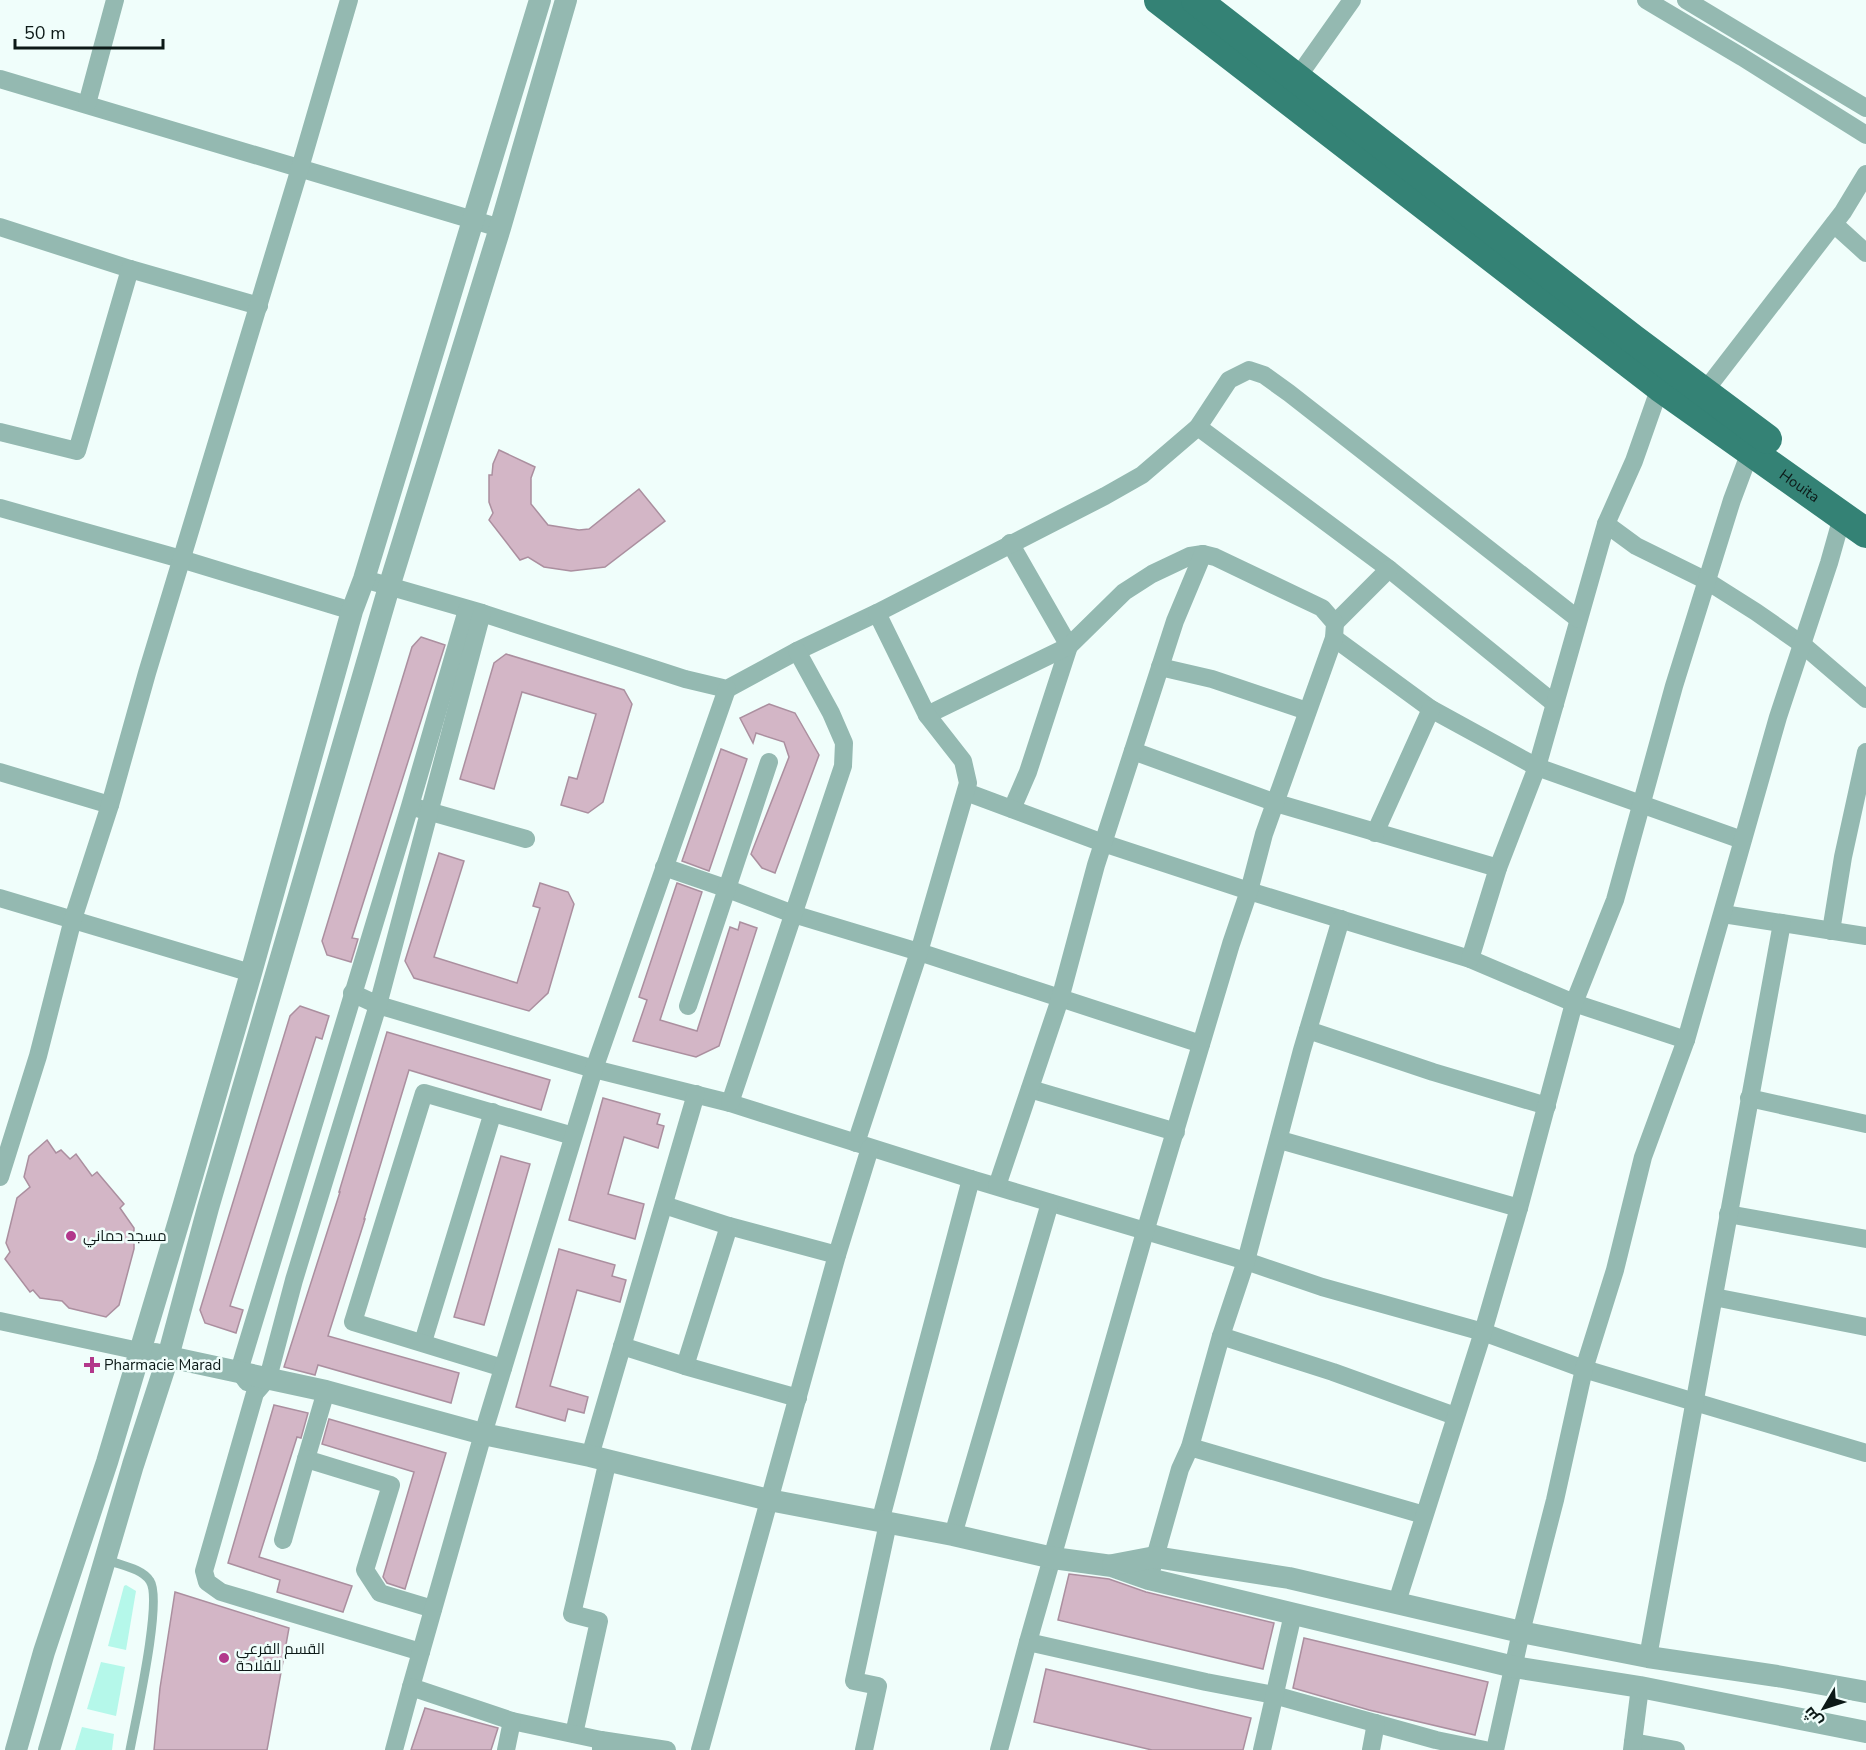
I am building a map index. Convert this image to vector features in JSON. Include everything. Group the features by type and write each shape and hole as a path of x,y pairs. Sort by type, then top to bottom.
{"main road":[{"path":"1159,0 1660,387 1740,437"},
{"path":"1196,0 1704,392 1740,437"},
{"name":"Houita","path":"1740,437 1854,512 1866,533"}],"street":[{"path":"87,104 115,0"},
{"path":"0,1177 38,1056 73,919 110,805 181,559 259,306 349,0"},
{"path":"16,1750 44,1652 107,1462 251,973 352,611 364,579 540,0"},
{"path":"49,1750 168,1357 208,1208 389,587 500,228 566,0"},
{"path":"1297,78 1352,0"},
{"path":"1646,0 1866,135"},
{"path":"1686,0 1866,108"},
{"path":"0,78 500,228"},
{"path":"1704,392 1834,224 1866,174"},
{"path":"1834,224 1866,253"},
{"path":"0,227 130,269 259,306"},
{"path":"0,432 77,451 130,269"},
{"path":"364,579 685,679 727,689 1142,475 1198,427 1229,380 1249,370 1264,375 1578,619"},
{"path":"1470,959 1498,868 1537,767 1606,524 1634,461 1660,387"},
{"path":"1198,427 1389,569 1555,704"},
{"path":"1397,1602 1520,1208 1574,1003 1615,900 1674,686 1732,500 1740,437"},
{"path":"0,508 181,559 352,611"},
{"path":"1495,1750 1584,1369 1615,1270 1643,1157 1686,1040 1778,717 1829,563 1854,512"},
{"path":"1606,524 1636,546 1707,581 1803,645 1866,699"},
{"path":"1010,543 1069,646 1028,772 1012,809"},
{"path":"927,715 1069,646 1124,592 1152,574 1190,556 1203,554 1215,557 1322,608 1334,630 1431,710 1537,767 1742,840"},
{"path":"998,1186 1060,999 1103,843 1160,667 1175,621 1203,554"},
{"path":"1002,1749 1028,1642 1145,1232 1249,891 1264,834 1334,630 1389,569"},
{"path":"238,1371 410,806 474,612"},
{"path":"421,1652 221,1592 207,1582 205,1565 378,1005 428,810 474,612"},
{"path":"700,1750 837,1255 863,1146 968,783 963,761 927,715 877,613"},
{"path":"729,1103 843,766 844,742 797,651"},
{"path":"1160,667 1212,679 1308,711"},
{"path":"394,1750 483,1434 594,1069 727,689"},
{"path":"1375,832 1431,710"},
{"path":"1133,751 1276,803 1498,868"},
{"path":"1831,931 1843,857 1866,752"},
{"path":"688,1006 769,762"},
{"path":"0,772 110,805"},
{"path":"966,792 1103,843 1470,959 1574,1003 1686,1040"},
{"path":"410,806 526,839"},
{"path":"664,867 793,914 919,952 1202,1044"},
{"path":"0,898 251,973"},
{"path":"1723,914 1866,936"},
{"path":"1149,1579 1180,1470 1190,1447 1221,1336 1246,1261 1308,1029 1341,919"},
{"path":"1648,1657 1782,923"},
{"path":"352,993 378,1005 594,1069 729,1103 863,1146 1246,1261 1322,1287 1483,1332 1584,1369 1866,1453"},
{"path":"1308,1029 1433,1072 1547,1106"},
{"path":"1030,1089 1176,1132"},
{"path":"503,1368 353,1322 424,1093 573,1136"},
{"path":"574,1734 599,1621 572,1614 599,1458 622,1346 696,1094"},
{"path":"1749,1098 1866,1124"},
{"path":"423,1342 493,1112"},
{"path":"1280,1140 1520,1208"},
{"path":"864,1750 878,1686 854,1681 884,1522 971,1179"},
{"path":"953,1535 1050,1203"},
{"path":"664,1205 729,1226 837,1255"},
{"path":"1728,1214 1866,1239"},
{"path":"685,1366 729,1226"},
{"path":"1714,1297 1866,1327"},
{"path":"0,1321 238,1371 261,1386 326,1391 483,1434 599,1458 769,1500 953,1535 1053,1558 1112,1566 1149,1579 1514,1667 1640,1687 1866,1732"},
{"path":"1221,1336 1333,1372 1455,1416"},
{"path":"622,1346 798,1398"},
{"path":"283,1540 326,1391"},
{"path":"1190,1447 1424,1515"},
{"path":"306,1459 391,1485 364,1570 380,1593 433,1609"},
{"path":"1112,1566 1155,1557 1289,1578 1521,1632 1648,1657 1778,1676 1866,1692"},
{"path":"1262,1750 1293,1614"},
{"path":"1028,1642 1274,1695 1436,1740 1485,1750"},
{"path":"411,1687 512,1721 574,1734 601,1745 667,1750"},
{"path":"1640,1687 1633,1746 1676,1750"},
{"path":"506,1750 512,1721"},
{"path":"1371,1750 1376,1723"}],"lane":[{"path":"105,1559 145,1576 153,1585 150,1638 130,1750"}],"green space":[{"path":"126,1585 136,1591 126,1650 108,1646"},
{"path":"101,1662 125,1667 116,1716 87,1709"},
{"path":"82,1727 114,1734 112,1750 75,1750"}],"building":[{"path":"499,450 535,467 531,478 531,504 548,525 579,530 589,529 639,489 665,521 605,567 571,571 544,567 528,557 520,560 489,520 493,513 489,502 489,475 492,475 493,464"},
{"path":"421,637 445,645 352,938 358,939 351,962 327,955 322,941 412,647"},
{"path":"506,654 624,690 632,704 603,802 588,813 561,805 569,777 577,779 596,714 522,692 494,789 460,779 494,663"},
{"path":"769,704 795,713 819,755 775,873 762,868 751,854 789,757 784,742 756,733 753,743 740,718"},
{"path":"721,749 747,759 709,871 682,861"},
{"path":"439,853 464,861 434,957 517,983 540,908 533,906 540,883 568,892 574,904 548,993 529,1011 414,978 405,961"},
{"path":"677,883 702,892 660,1020 697,1031 730,927 738,930 740,922 757,928 719,1046 696,1057 633,1041 647,1000 639,997"},
{"path":"300,1006 329,1016 322,1039 316,1037 230,1306 243,1310 236,1333 205,1323 200,1310 290,1016"},
{"path":"387,1032 550,1080 541,1110 409,1070 328,1336 459,1373 451,1403 318,1365 315,1375 284,1367 340,1192"},
{"path":"603,1098 660,1114 657,1124 664,1126 658,1148 624,1137 608,1194 644,1204 635,1239 569,1220"},
{"name":"مسجد حماني","path":"47,1140 56,1153 61,1150 70,1159 76,1154 92,1176 97,1172 124,1204 120,1208 134,1228 134,1249 119,1305 106,1317 69,1308 62,1301 40,1298 33,1290 30,1292 5,1259 10,1252 6,1243 17,1198 30,1187 24,1177 29,1156"},
{"path":"501,1156 530,1164 484,1325 454,1317"},
{"path":"559,1249 615,1265 612,1276 626,1280 620,1302 577,1290 550,1386 588,1397 584,1413 568,1409 565,1421 516,1407"},
{"path":"274,1405 308,1413 301,1438 297,1437 259,1557 352,1586 343,1612 277,1592 280,1580 228,1563"},
{"path":"329,1419 446,1453 405,1589 387,1583 383,1577 414,1472 322,1444"},
{"path":"1069,1574 1109,1579 1146,1592 1274,1623 1263,1669 1058,1620"},
{"name":"القسم الفرعي للفلاحة","path":"175,1592 289,1628 267,1750 154,1750 160,1688"},
{"path":"1304,1638 1488,1682 1475,1735 1369,1710 1293,1688"},
{"path":"1046,1669 1251,1718 1243,1750 1152,1750 1034,1722"},
{"path":"425,1708 498,1728 491,1750 411,1750"}],"place":[{"name":"مسجد حماني","path":"71,1236"},
{"name":"Pharmacie Marad","path":"92,1365"},
{"name":"القسم الفرعي للفلاحة","path":"224,1658"}]}
